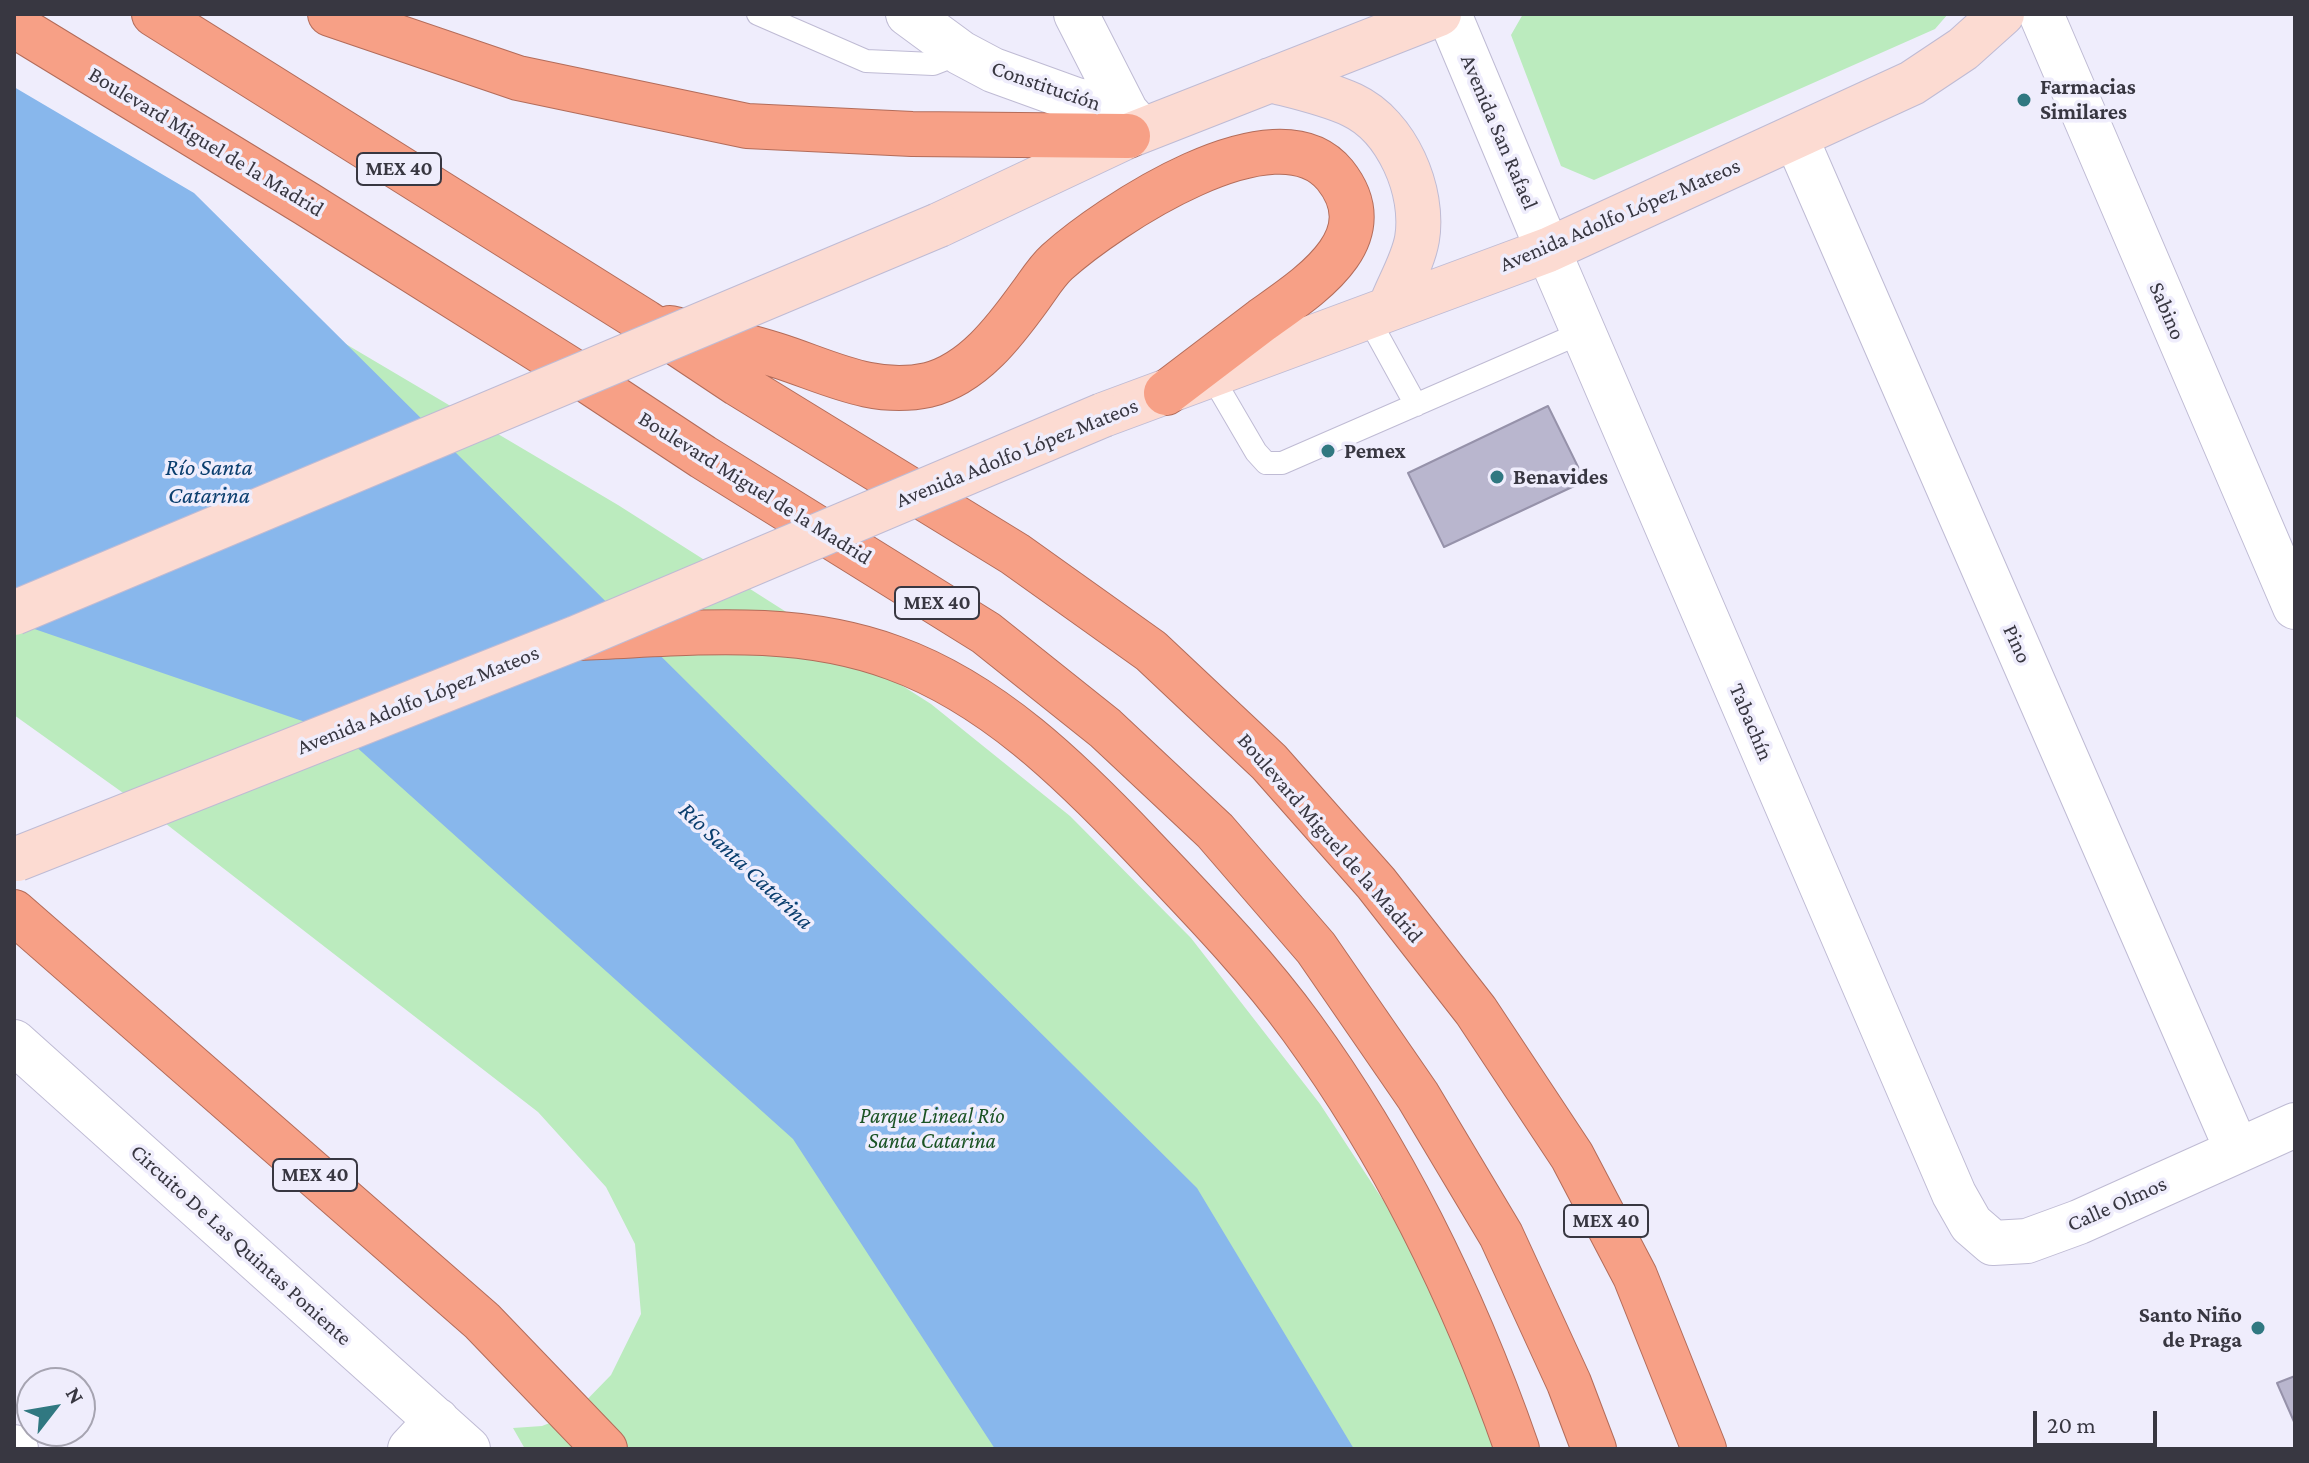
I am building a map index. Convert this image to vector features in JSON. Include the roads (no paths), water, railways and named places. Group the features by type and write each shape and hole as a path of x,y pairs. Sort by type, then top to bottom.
{"highway":[{"name":"Boulevard Miguel de la Madrid","path":"154,14 645,322 738,384 1015,554 1151,651 1269,762 1376,883 1476,1011 1572,1156 1635,1276 1704,1449"},
{"path":"330,14 518,78 747,126 912,134 1132,126"},
{"name":"Boulevard Miguel de la Madrid","path":"14,25 333,220 703,457 986,633 1105,728 1215,831 1316,948 1418,1096 1501,1235 1569,1383 1594,1449"},
{"path":"645,322 753,347 861,385 894,388 927,385 947,379 967,366 1008,326 1054,265 1102,225 1155,194 1226,160 1266,152 1300,152 1327,166 1346,190 1351,209 1348,232 1336,261 1313,284 1166,393"},
{"path":"576,638 767,631 853,645 931,673 1008,724 1089,790 1229,938 1301,1026 1329,1066 1395,1174 1432,1243 1480,1353 1517,1449"},
{"name":"MEX 40","path":"14,912 482,1321 605,1449"}],"main road":[{"path":"14,613 939,225 1132,126 1270,80 1439,14"},
{"name":"Avenida Adolfo López Mateos","path":"15,861 576,638 1103,415 1548,250 1912,83 1963,49 2002,14"},
{"path":"1270,80 1353,105 1382,127 1405,164 1419,206 1417,242 1378,312"}],"street":[{"name":"Constitución","path":"908,14 961,53 1019,81 1076,100 1132,126"},
{"path":"1076,14 1132,126"},
{"name":"Avenida San Rafael","path":"1449,14 1548,250"},
{"name":"Sabino","path":"2041,14 2295,607"},
{"name":"Pino","path":"1796,138 2237,1150"},
{"name":"Tabachín","path":"1548,250 1954,1194"},
{"name":"Circuito De Las Quintas Poniente","path":"14,1042 423,1434 468,1449"},
{"name":"Calle Olmos","path":"1954,1194 1971,1224 1993,1243 2027,1241 2079,1222 2295,1125"}],"lane":[{"path":"758,14 866,61 933,64 961,53"},
{"path":"1378,312 1416,405"},
{"path":"1211,375 1256,452 1266,463 1282,463 1583,332"}],"water":[{"name":"Río Santa Catarina","path":"14,87 194,193 1197,1188 1354,1449 995,1449 793,1139 343,735 14,622"}],"place":[{"name":"Farmacias Similares","path":"2024,100"},
{"name":"Pemex","path":"1328,451"},
{"name":"Benavides","path":"1497,477"},
{"name":"Santo Niño de Praga","path":"2258,1328"}],"park label":[{"name":"Parque Lineal Río Santa Catarina","path":"932,1128"}]}
